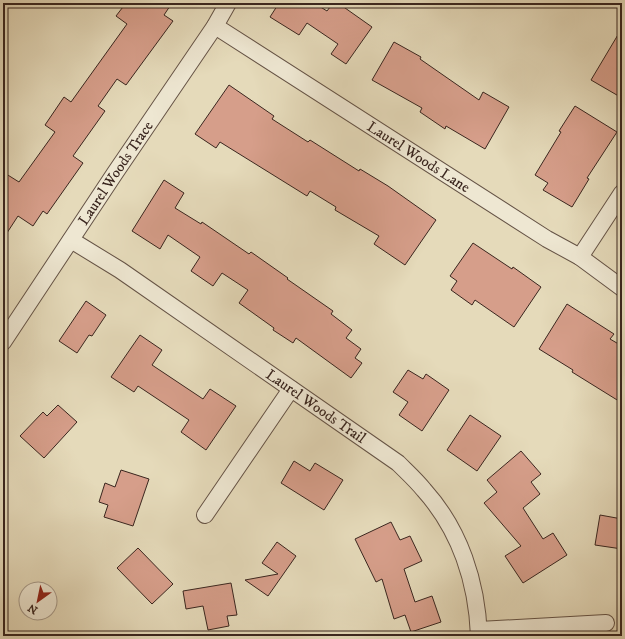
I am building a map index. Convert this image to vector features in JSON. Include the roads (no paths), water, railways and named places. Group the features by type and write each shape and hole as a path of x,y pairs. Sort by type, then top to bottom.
{"street":[{"name":"Laurel Woods Trace","path":"3,342 215,26 228,3"},
{"name":"Laurel Woods Lane","path":"215,26 547,239 580,257 622,288"},
{"path":"580,257 622,193"},
{"name":"Laurel Woods Trail","path":"71,240 120,270 398,463 425,490 454,533 466,558 472,582 479,633"},
{"path":"205,515 291,389"},
{"path":"479,633 606,623"}]}
